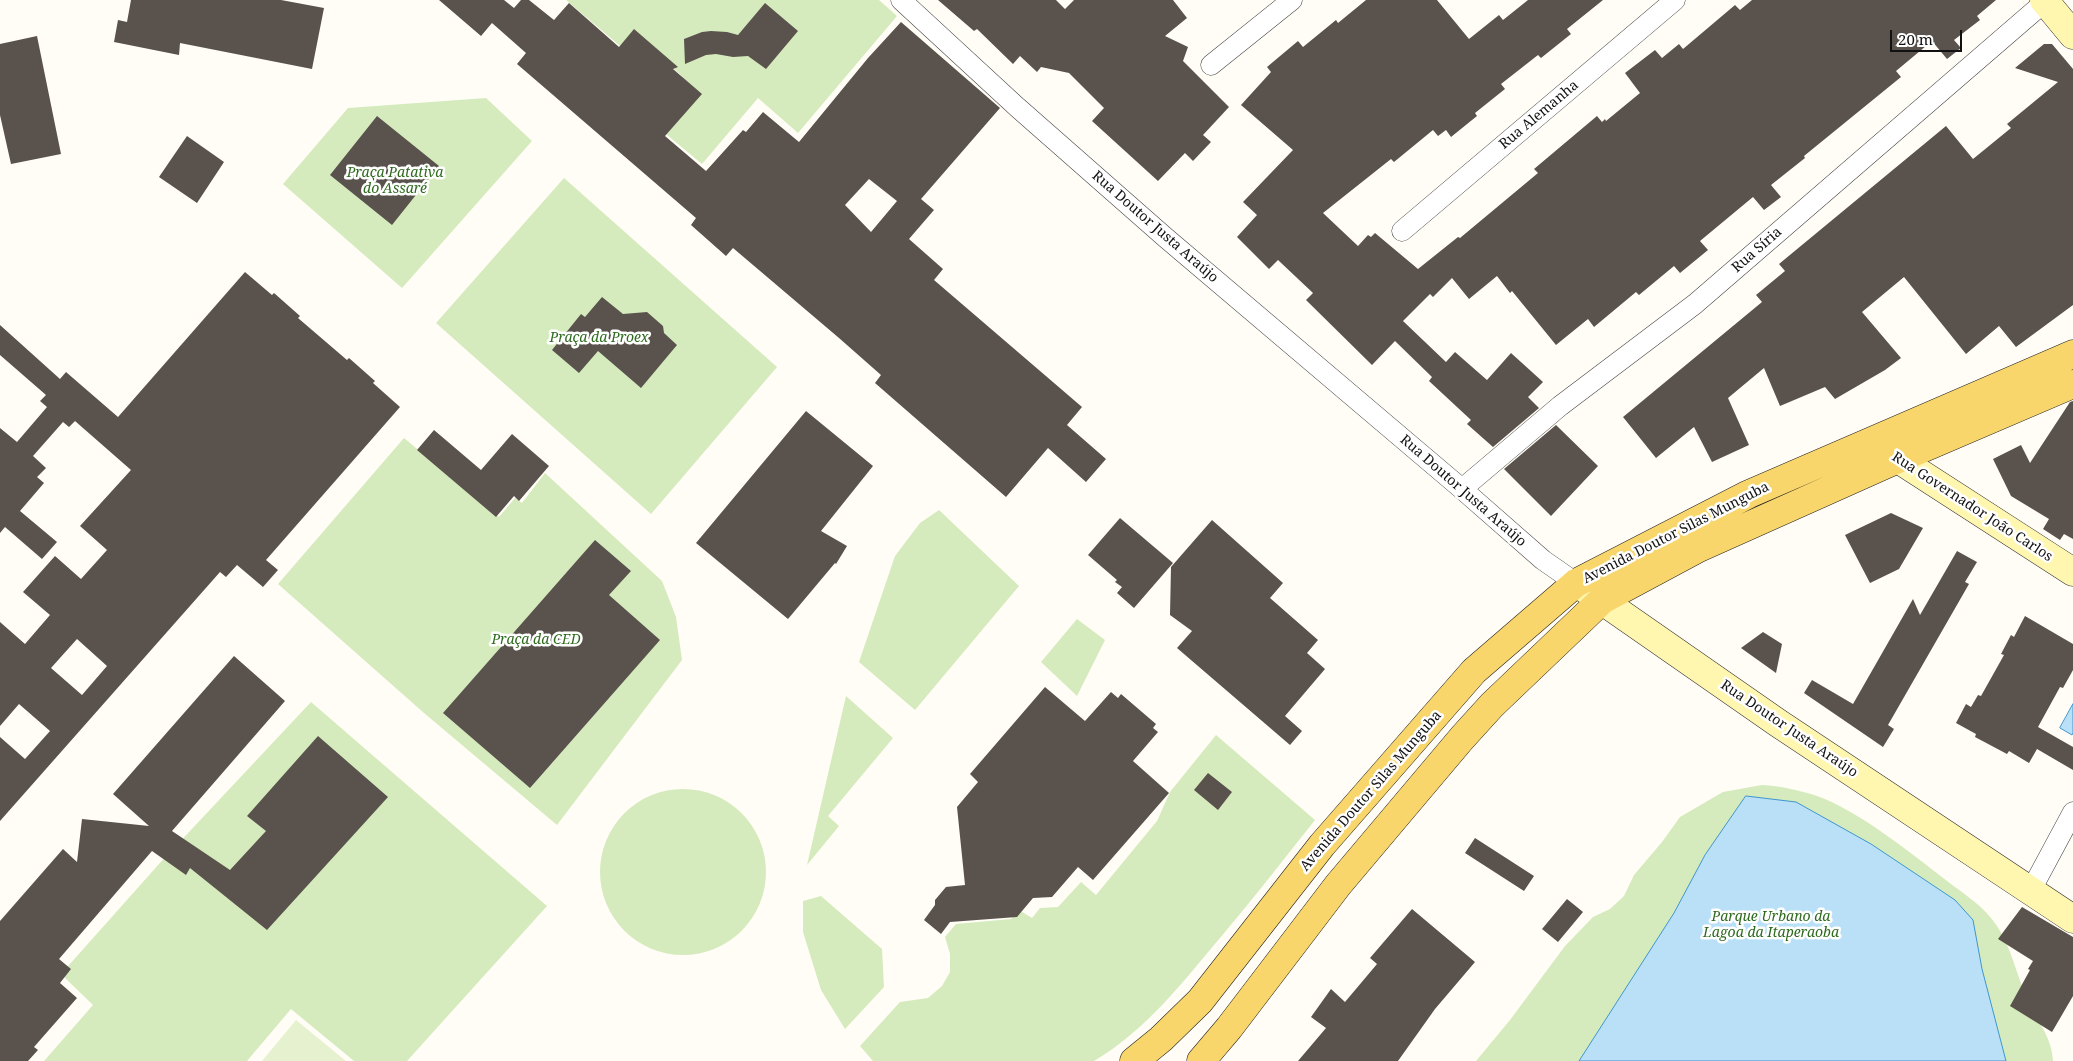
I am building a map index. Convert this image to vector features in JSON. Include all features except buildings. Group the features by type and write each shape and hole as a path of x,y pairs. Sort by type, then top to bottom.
{"main road":[{"name":"Avenida Doutor Silas Munguba","path":"1134,1061 1161,1039 1200,1001 1322,845 1474,671 1576,583 1734,502 2073,354"},
{"name":"Avenida Doutor Silas Munguba","path":"1201,1061 1229,1028 1338,885 1462,738 1492,704 1602,600 1699,548 1898,459 2073,384"}],"street":[{"name":"Rua Doutor Justa Araújo","path":"901,0 1017,107 1166,238 1543,560 1778,723 2073,919"},
{"path":"1211,65 1292,0"},
{"name":"Rua Alemanha","path":"1402,231 1675,0"},
{"name":"Rua Síria","path":"1462,489 1560,406 1695,304 2045,1"},
{"path":"2045,1 2073,35"},
{"name":"Rua Governador João Carlos","path":"1872,442 2073,572"},
{"path":"2030,892 2073,812"}],"green space":[{"path":"566,0 879,0 897,16 798,133 758,98 702,164 648,119 683,77 645,43 633,57"},
{"name":"Praça Patativa do Assaré","path":"486,98 532,141 402,288 283,184 348,108"},
{"name":"Praça da Proex","path":"564,178 777,367 651,514 436,323"},
{"name":"Praça da CED","path":"404,438 499,517 515,498 522,503 545,473 662,581 676,617 682,660 557,825 424,713 278,584"},
{"path":"939,510 1019,586 915,710 859,662 895,556 920,523"},
{"path":"1077,619 1105,640 1077,696 1041,662"},
{"path":"846,696 893,738 828,816 839,826 807,865"},
{"path":"311,702 547,906 407,1061 354,1061 291,1009 247,1061 44,1061 93,1005 61,974 159,864"},
{"path":"1216,735 1315,820 1196,966 1142,1025 1094,1061 873,1061 860,1046 900,1002 928,998 942,986 950,972 950,954 945,937 956,924 1011,919 1019,910 1032,918 1040,908 1058,907 1081,882 1096,895 1157,821 1170,792"},
{"name":"Parque Urbano da Lagoa da Itaperaoba","path":"1762,785 1783,787 1817,796 1850,812 1901,846 1980,907 1992,919 2002,934 2026,996 2050,1043 2053,1061 1476,1061 1510,1020 1565,946 1593,917 1610,909 1624,896 1634,875 1680,817 1723,792"},
{"path":"675,789 691,789 715,795 742,813 760,840 766,872 760,904 742,931 715,949 691,955 675,955 651,949 630,936 619,925 606,904 600,880 600,864 606,840 619,819 630,808 651,795"},
{"path":"821,896 882,949 884,987 845,1029 821,990 803,932 803,901"},
{"path":"296,1020 346,1061 262,1061"}],"water":[{"path":"2073,704 2073,733 2072,735 2060,728"},
{"name":"Parque Urbano da Lagoa da Itaperaoba","path":"1746,796 1796,802 1871,844 1955,900 1973,920 1982,969 2006,1061 1579,1061 1674,913 1705,855"}]}
